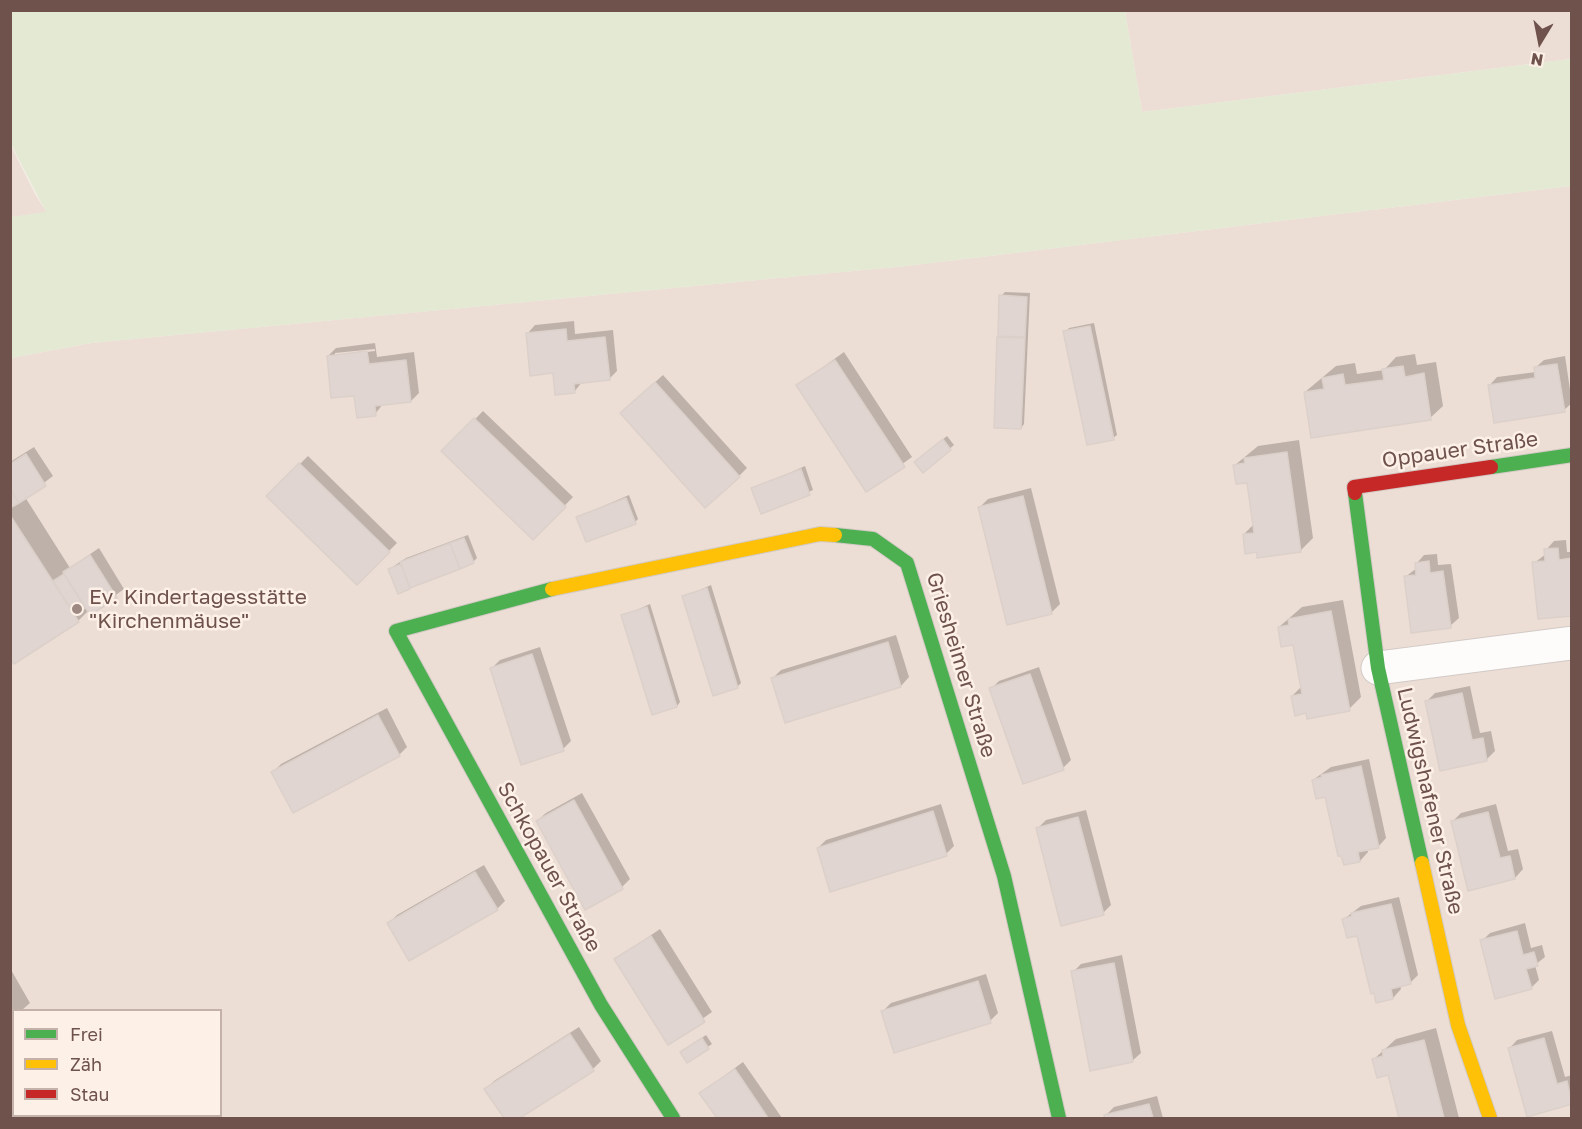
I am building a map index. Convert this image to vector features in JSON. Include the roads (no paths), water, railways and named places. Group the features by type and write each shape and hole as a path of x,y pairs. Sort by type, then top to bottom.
{"street":[{"name":"Oppauer Straße","path":"1354,487 1572,455"},
{"name":"Ludwigshafener Straße","path":"1354,487 1378,668 1458,1025 1490,1119"},
{"name":"Griesheimer Straße","path":"396,630 574,583 820,534 873,539 907,563 1004,876 1059,1119"},
{"name":"Schkopauer Straße","path":"396,630 600,1005 673,1119"},
{"path":"1378,668 1572,644"}],"place":[{"name":"Ev. Kindertagesstätte \"Kirchenmäuse\"","path":"77,609"}]}
